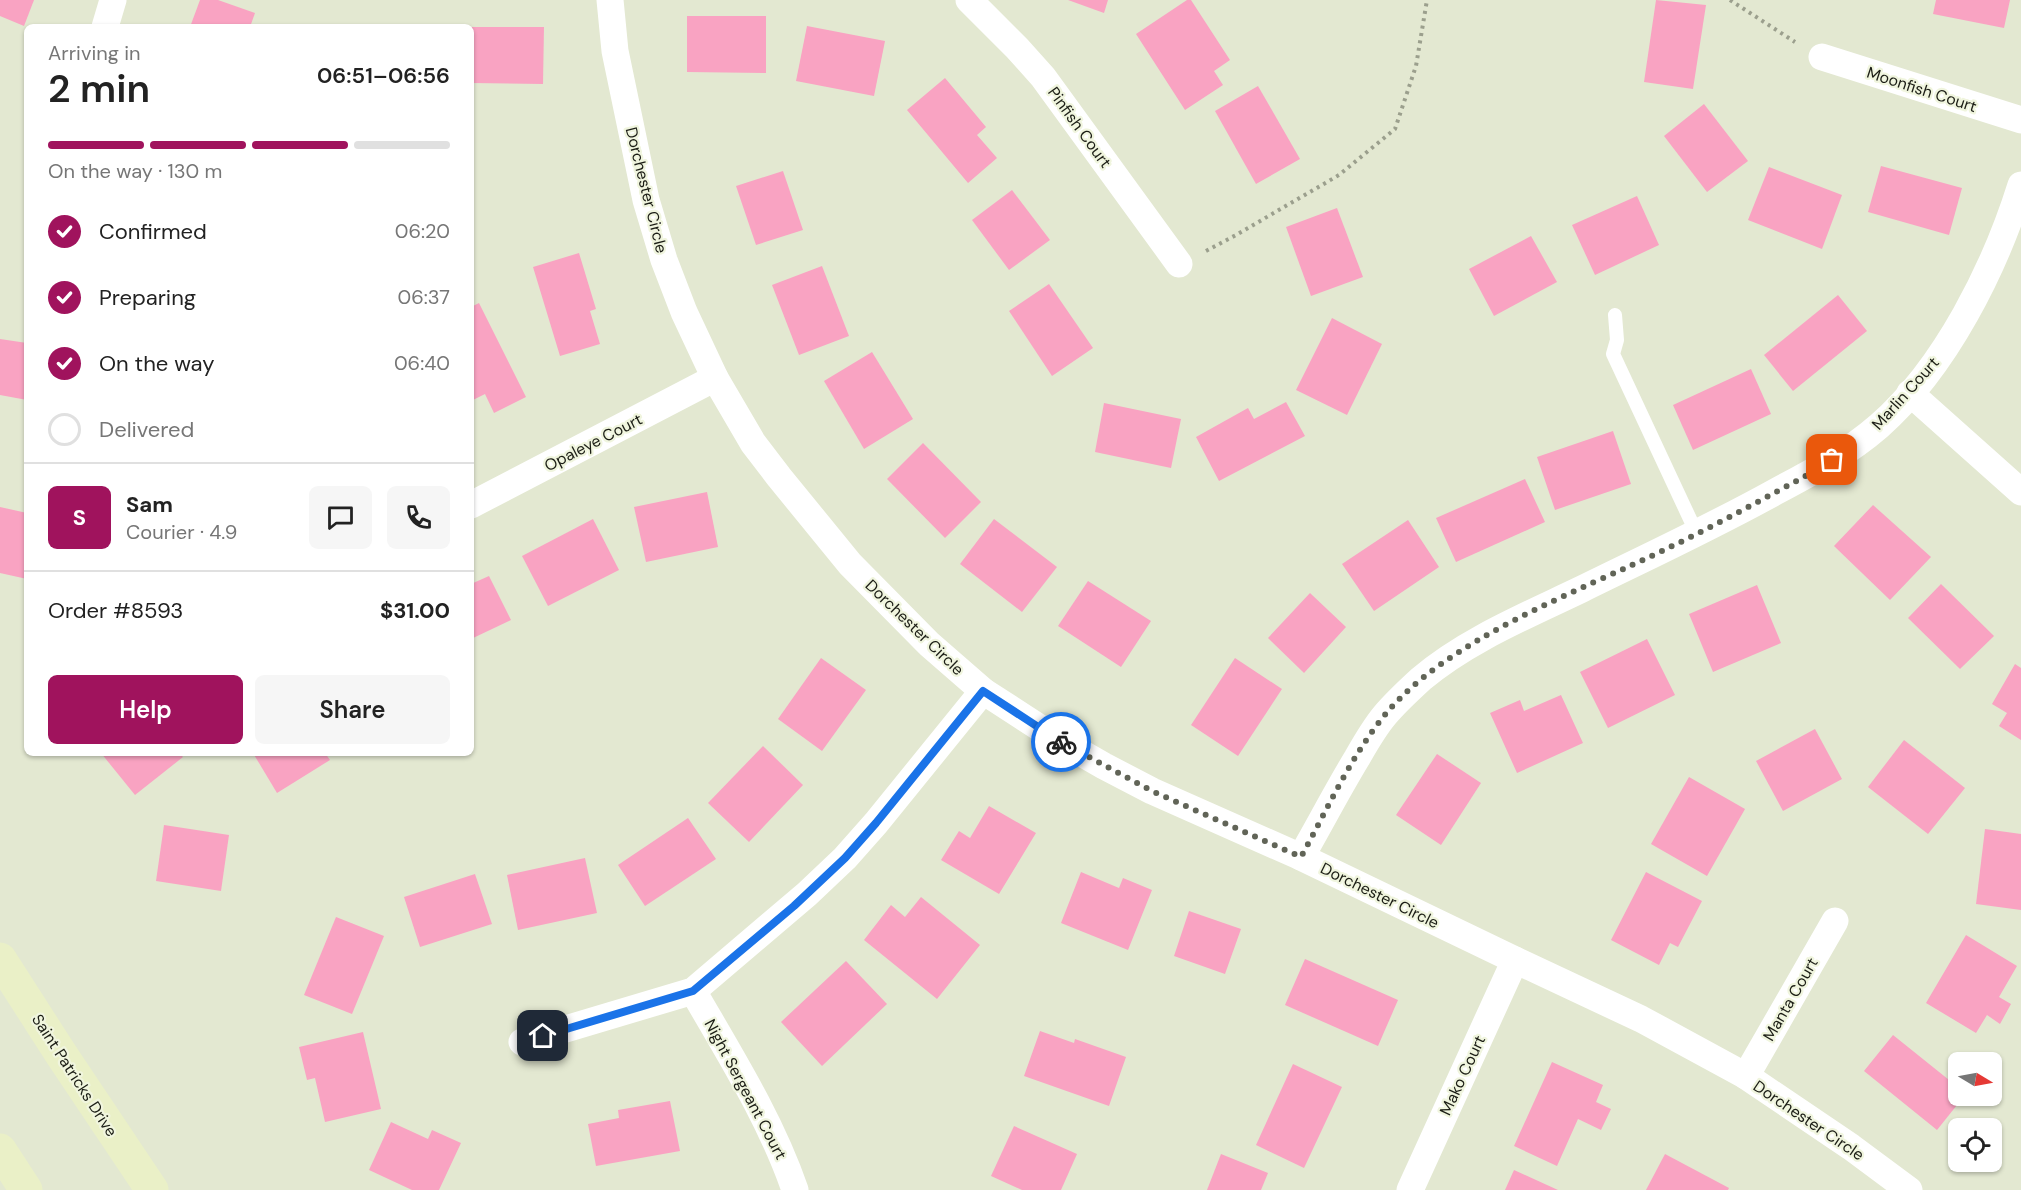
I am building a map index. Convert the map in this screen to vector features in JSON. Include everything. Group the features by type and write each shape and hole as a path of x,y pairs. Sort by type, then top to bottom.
{"main road":[{"name":"Saint Patricks Drive","path":"0,958 152,1190"},
{"path":"0,1150 26,1190"}],"street":[{"path":"106,24 113,0"},
{"name":"Dorchester Circle","path":"609,0 615,51 646,200 664,260 715,378 753,443 779,477 850,564 929,644 983,691 1057,740 1152,791 1301,857 1641,1018 1746,1076 1851,1147 1909,1190"},
{"name":"Pinfish Court","path":"969,0 1043,77 1179,264"},
{"name":"Moonfish Court","path":"1822,57 2021,120"},
{"name":"Marlin Court","path":"1301,857 1347,774 1384,716 1423,678 1502,628 1697,534 1815,471 1880,425 1910,393 1941,354 1972,303 2004,237 2021,185"},
{"name":"Opaleye Court","path":"474,503 715,378"},
{"path":"1910,393 2021,492"},
{"path":"522,1042 693,991 799,902 845,858 983,691"},
{"name":"Manta Court","path":"1746,1076 1835,921"},
{"name":"Mako Court","path":"1410,1190 1515,960"},
{"name":"Night Sergeant Court","path":"693,991 762,1117 788,1170 795,1190"}],"lane":[{"path":"1615,315 1617,340 1613,354 1697,534"}],"path":[{"path":"1179,264 1236,236 1339,175 1395,129 1416,66 1427,0"},
{"path":"1730,0 1822,57"}],"building":[{"path":"0,0 34,0 24,26 0,16"},
{"path":"200,0 218,0 255,13 251,24 191,24"},
{"path":"1068,0 1108,0 1104,13"},
{"path":"1187,0 1191,0 1230,60 1214,71 1223,85 1185,110 1136,34"},
{"path":"1656,0 1706,5 1693,89 1644,82"},
{"path":"1936,0 2010,0 2004,28 1933,14"},
{"path":"687,16 766,16 766,73 687,72"},
{"path":"807,26 885,41 874,96 796,81"},
{"path":"474,27 544,27 543,84 474,83"},
{"path":"945,78 986,127 977,135 997,158 968,183 907,110"},
{"path":"1258,86 1300,159 1256,184 1215,111"},
{"path":"1704,104 1748,161 1707,192 1664,136"},
{"path":"1881,166 1962,188 1949,235 1868,212"},
{"path":"1769,167 1842,195 1822,249 1748,220"},
{"path":"783,171 803,230 756,245 736,186"},
{"path":"1012,190 1050,240 1009,270 972,220"},
{"path":"1637,196 1659,245 1595,275 1572,225"},
{"path":"1337,208 1363,277 1311,296 1286,227"},
{"path":"1531,236 1557,282 1494,316 1469,269"},
{"path":"579,253 596,309 590,311 600,344 560,356 533,267"},
{"path":"822,266 849,336 799,355 772,285"},
{"path":"1049,284 1093,348 1052,376 1009,311"},
{"path":"1838,295 1867,331 1793,391 1764,355"},
{"path":"479,303 526,397 494,413 485,394 474,400 474,306"},
{"path":"1332,318 1382,344 1347,415 1296,390"},
{"path":"0,339 24,343 24,399 0,395"},
{"path":"872,352 913,419 864,449 824,381"},
{"path":"1751,369 1771,414 1693,450 1673,405"},
{"path":"1286,402 1305,436 1219,481 1196,437 1248,408 1254,419"},
{"path":"1104,403 1181,419 1171,468 1095,452"},
{"path":"1613,431 1631,484 1555,510 1537,457"},
{"path":"923,443 981,502 945,538 887,479"},
{"path":"1525,479 1545,522 1456,562 1436,518"},
{"path":"707,492 718,547 646,562 634,507"},
{"path":"1873,505 1931,557 1890,600 1834,546"},
{"path":"0,507 24,512 24,578 0,573"},
{"path":"593,519 619,570 548,606 522,556"},
{"path":"994,519 1057,567 1022,612 960,564"},
{"path":"1408,520 1439,567 1374,611 1342,564"},
{"path":"489,576 511,620 474,638 474,583"},
{"path":"1088,581 1151,621 1121,667 1058,626"},
{"path":"1941,584 1994,636 1960,669 1908,618"},
{"path":"1757,585 1781,643 1713,672 1689,614"},
{"path":"1310,593 1346,627 1304,673 1268,638"},
{"path":"1647,639 1675,695 1608,728 1580,672"},
{"path":"821,658 866,690 822,751 778,719"},
{"path":"1235,658 1282,689 1238,756 1191,725"},
{"path":"2015,664 2021,668 2021,740 1999,726 2007,713 1992,704"},
{"path":"1561,695 1583,743 1517,773 1490,713 1520,700 1524,711"},
{"path":"1815,729 1842,779 1783,811 1756,761"},
{"path":"1904,740 1965,788 1928,834 1868,787"},
{"path":"763,746 803,785 749,842 708,803"},
{"path":"1437,754 1481,783 1441,845 1396,815"},
{"path":"103,756 183,757 135,795"},
{"path":"255,756 327,756 330,760 277,793"},
{"path":"1689,777 1745,809 1707,876 1651,844"},
{"path":"989,806 1036,833 999,894 941,860 959,831 970,838"},
{"path":"688,818 716,859 645,906 618,865"},
{"path":"164,825 229,835 221,891 156,881"},
{"path":"1985,829 2021,834 2021,910 1976,904"},
{"path":"585,858 597,913 518,930 507,875"},
{"path":"1081,872 1119,888 1123,878 1152,890 1128,950 1061,923"},
{"path":"1646,872 1702,901 1678,947 1670,943 1659,965 1611,940"},
{"path":"475,874 492,924 420,947 404,897"},
{"path":"921,897 980,945 937,999 864,940 891,905 905,917"},
{"path":"1189,911 1241,929 1225,974 1174,956"},
{"path":"336,917 384,936 352,1014 304,995"},
{"path":"1966,935 2017,966 1999,997 2011,1004 2000,1024 1987,1015 1976,1033 1926,1003"},
{"path":"1305,959 1398,1000 1378,1046 1285,1005"},
{"path":"846,961 887,1004 822,1066 781,1022"},
{"path":"1040,1031 1074,1043 1075,1039 1126,1057 1109,1106 1024,1076"},
{"path":"363,1032 381,1109 325,1122 315,1078 307,1080 299,1047"},
{"path":"1893,1035 1948,1079 1948,1106 1956,1106 1937,1130 1864,1071"},
{"path":"1552,1062 1603,1085 1596,1102 1611,1109 1601,1130 1578,1119 1557,1166 1514,1146"},
{"path":"1293,1064 1342,1087 1304,1168 1256,1145"},
{"path":"670,1101 680,1151 596,1166 588,1124 619,1118 618,1110"},
{"path":"391,1122 428,1139 432,1130 461,1143 439,1190 412,1190 369,1170"},
{"path":"1014,1126 1077,1154 1061,1190 1022,1190 991,1176"},
{"path":"1221,1154 1268,1173 1261,1190 1207,1190"},
{"path":"1665,1154 1729,1188 1728,1190 1646,1190"},
{"path":"1514,1170 1558,1190 1505,1190"}],"way so far":[{"path":"1061,742 1152,791 1301,857 1347,774 1384,716 1423,678 1502,628 1697,534 1832,460"}],"route":[{"path":"543,1036 693,991 767,930 845,858 983,691 1061,742"}]}
